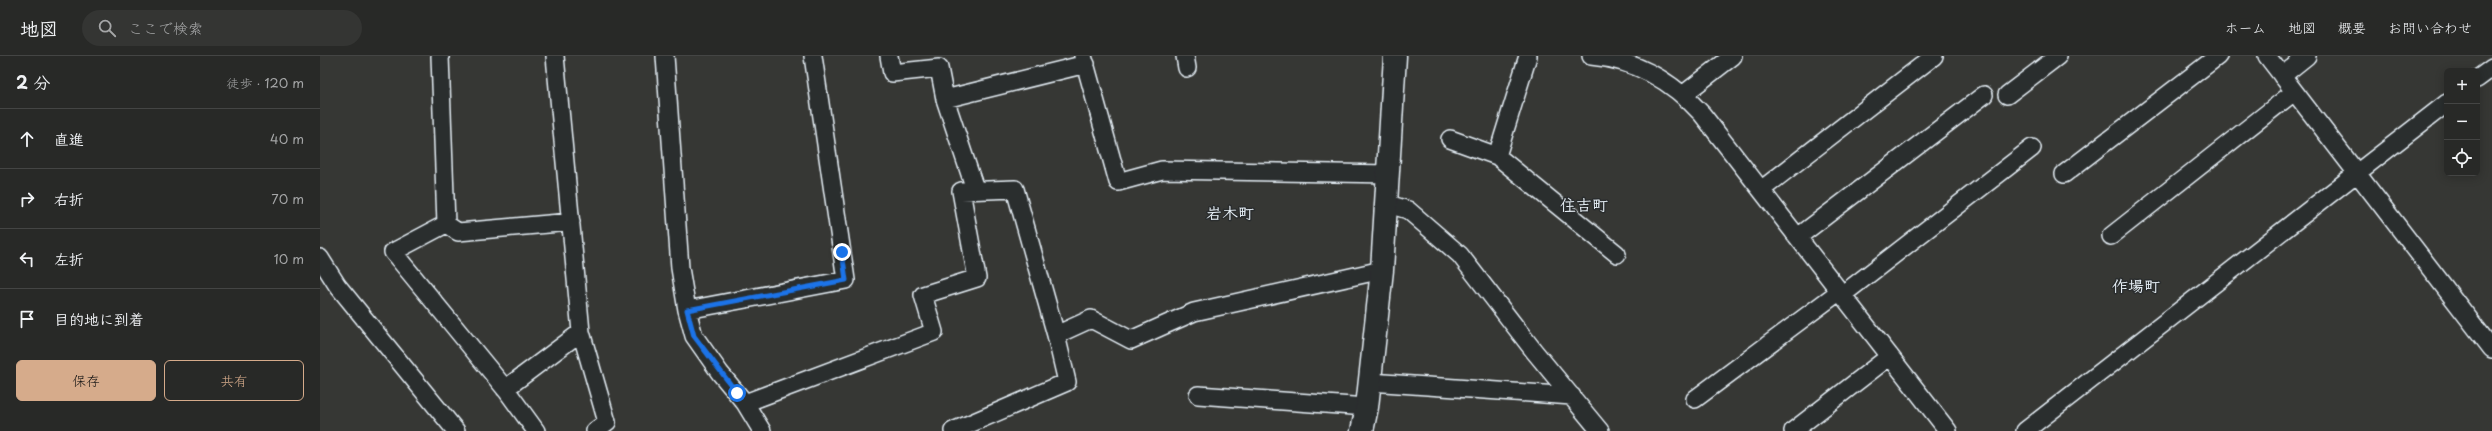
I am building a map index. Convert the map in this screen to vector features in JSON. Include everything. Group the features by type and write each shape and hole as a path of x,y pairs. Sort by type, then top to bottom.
{"street":[{"path":"440,56 446,224"},
{"path":"555,56 581,332 607,422 594,431"},
{"path":"664,56 680,268 687,310 694,336 720,373 745,402 762,431"},
{"path":"687,310 846,280 813,56"},
{"path":"889,56 892,73 939,68 945,99 975,190"},
{"path":"1362,431 1370,382 1388,204 1395,56"},
{"path":"1497,156 1528,56"},
{"path":"1591,56 1633,64 1660,76 1684,94 1702,114 1798,237 1945,430"},
{"path":"1684,94 1733,56"},
{"path":"1761,190 1934,56"},
{"path":"2007,95 2058,56"},
{"path":"2064,174 2218,56"},
{"path":"2267,56 2492,349"},
{"path":"2282,76 2307,56"},
{"path":"945,99 1084,60 1118,182 1162,170 1389,174"},
{"path":"2480,77 2492,68"},
{"path":"2111,236 2294,92"},
{"path":"1798,237 1984,95"},
{"path":"2025,431 2446,104"},
{"path":"1450,139 1497,156 1617,254"},
{"path":"1695,399 1841,293 2032,148"},
{"path":"745,402 934,332 923,295 977,278 961,191 1015,189 1056,335 1067,382 953,431"},
{"path":"1388,204 1408,210 1460,255 1600,431"},
{"path":"446,224 458,232 570,222"},
{"path":"446,224 393,252 505,389 536,431"},
{"path":"320,258 337,285 456,431"},
{"path":"1056,335 1091,319 1131,340 1194,312 1382,270"},
{"path":"505,389 581,332"},
{"path":"1793,431 1890,356"},
{"path":"1370,382 1572,396"},
{"path":"1198,395 1367,407"}],"district":[{"name":"住吉町","path":"1584,205"},
{"name":"岩木町","path":"1230,213"},
{"name":"作場町","path":"2136,286"}],"route":[{"path":"737,393 720,373 694,336 687,310 846,280 842,252"}]}
